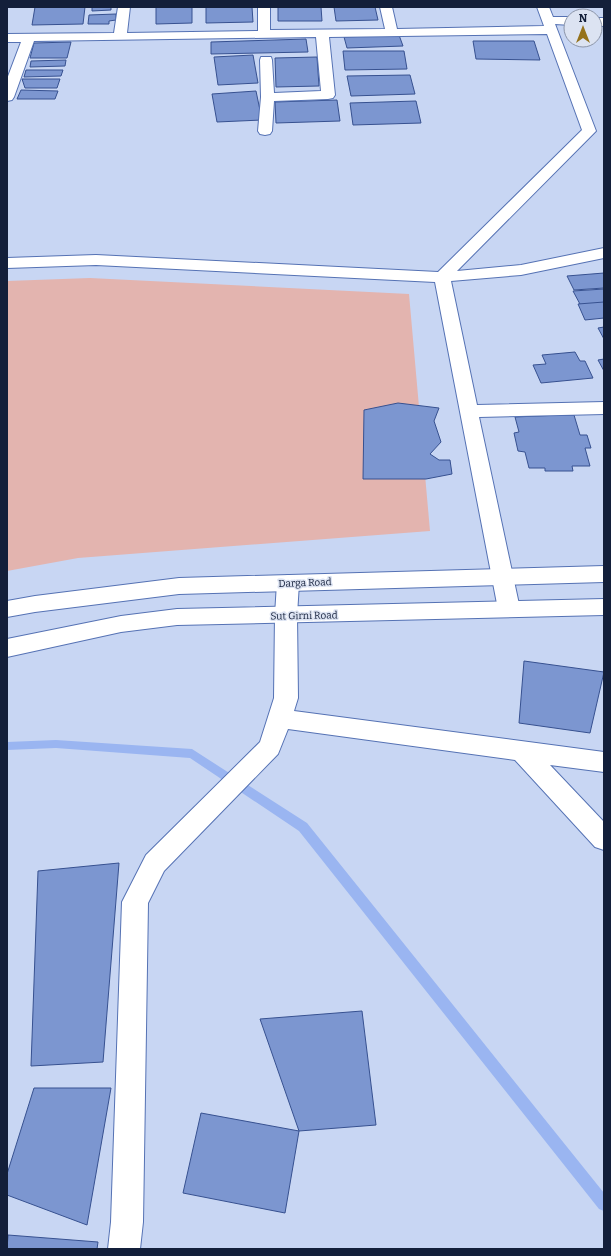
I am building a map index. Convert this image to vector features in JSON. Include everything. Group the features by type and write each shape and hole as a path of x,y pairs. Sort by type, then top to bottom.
{"street":[{"path":"120,36 124,7"},
{"path":"264,7 264,34"},
{"path":"386,7 392,32"},
{"path":"442,277 589,131 548,19"},
{"path":"7,38 392,32 548,19 563,20"},
{"path":"268,97 328,95 322,33"},
{"path":"7,97 29,38"},
{"path":"265,131 268,97 266,60"},
{"path":"7,263 96,260 442,277 521,270 604,253"},
{"path":"442,277 509,609"},
{"path":"469,412 604,408"},
{"name":"Darga Road","path":"7,609 35,604 179,586 604,574"},
{"path":"124,1249 127,1222 135,902 155,863 270,747 286,698 286,615 288,583"},
{"name":"Sut Girni Road","path":"7,648 121,624 176,617 604,607"},
{"path":"279,718 604,762"},
{"path":"522,751 604,839"}],"shaded area":[{"path":"90,278 409,294 430,531 78,558 7,571 7,281"}],"building":[{"path":"35,7 85,7 83,24 32,25"},
{"path":"92,7 111,7 111,10 92,11"},
{"path":"156,7 192,7 192,23 156,24"},
{"path":"206,7 252,7 253,22 206,23"},
{"path":"278,7 321,7 322,21 278,21"},
{"path":"334,7 375,7 378,20 336,21"},
{"path":"116,14 116,20 109,21 109,24 88,24 89,15"},
{"path":"399,35 403,46 347,48 344,37"},
{"path":"306,39 308,52 211,54 211,42"},
{"path":"473,41 534,41 540,60 476,59"},
{"path":"71,42 67,58 30,58 34,43"},
{"path":"343,51 404,51 407,69 345,70"},
{"path":"253,55 258,83 218,85 214,57"},
{"path":"317,57 319,86 276,87 275,58"},
{"path":"66,60 65,66 30,67 31,61"},
{"path":"26,70 63,70 61,76 24,77"},
{"path":"410,75 415,94 351,96 347,76"},
{"path":"22,79 60,79 57,88 25,88"},
{"path":"21,90 58,91 55,99 17,99"},
{"path":"256,91 262,120 217,122 212,94"},
{"path":"337,100 340,121 276,123 275,102"},
{"path":"416,101 421,123 353,125 350,103"},
{"path":"604,273 604,288 574,290 567,276"},
{"path":"604,289 604,304 581,306 573,291"},
{"path":"604,302 604,318 585,320 578,304"},
{"path":"604,327 604,339 598,328"},
{"path":"575,352 580,361 585,361 593,378 541,383 533,365 546,364 542,355"},
{"path":"604,359 604,371 598,360"},
{"path":"398,403 439,408 434,421 441,442 430,454 439,460 450,460 452,474 426,479 363,479 364,410"},
{"path":"574,415 580,435 587,435 591,448 585,448 590,466 572,466 573,471 545,471 545,468 529,468 525,452 518,451 514,433 519,432 515,417"},
{"path":"524,661 604,672 590,733 519,723"},
{"path":"119,863 103,1062 31,1066 38,871"},
{"path":"362,1011 376,1125 299,1131 260,1019"},
{"path":"34,1088 111,1088 87,1225 7,1195 7,1174"},
{"path":"201,1113 299,1131 285,1213 183,1193"},
{"path":"8,1235 98,1242 97,1249 7,1249"}],"waterway":[{"path":"7,746 56,744 192,754 303,827 604,1204"}]}
